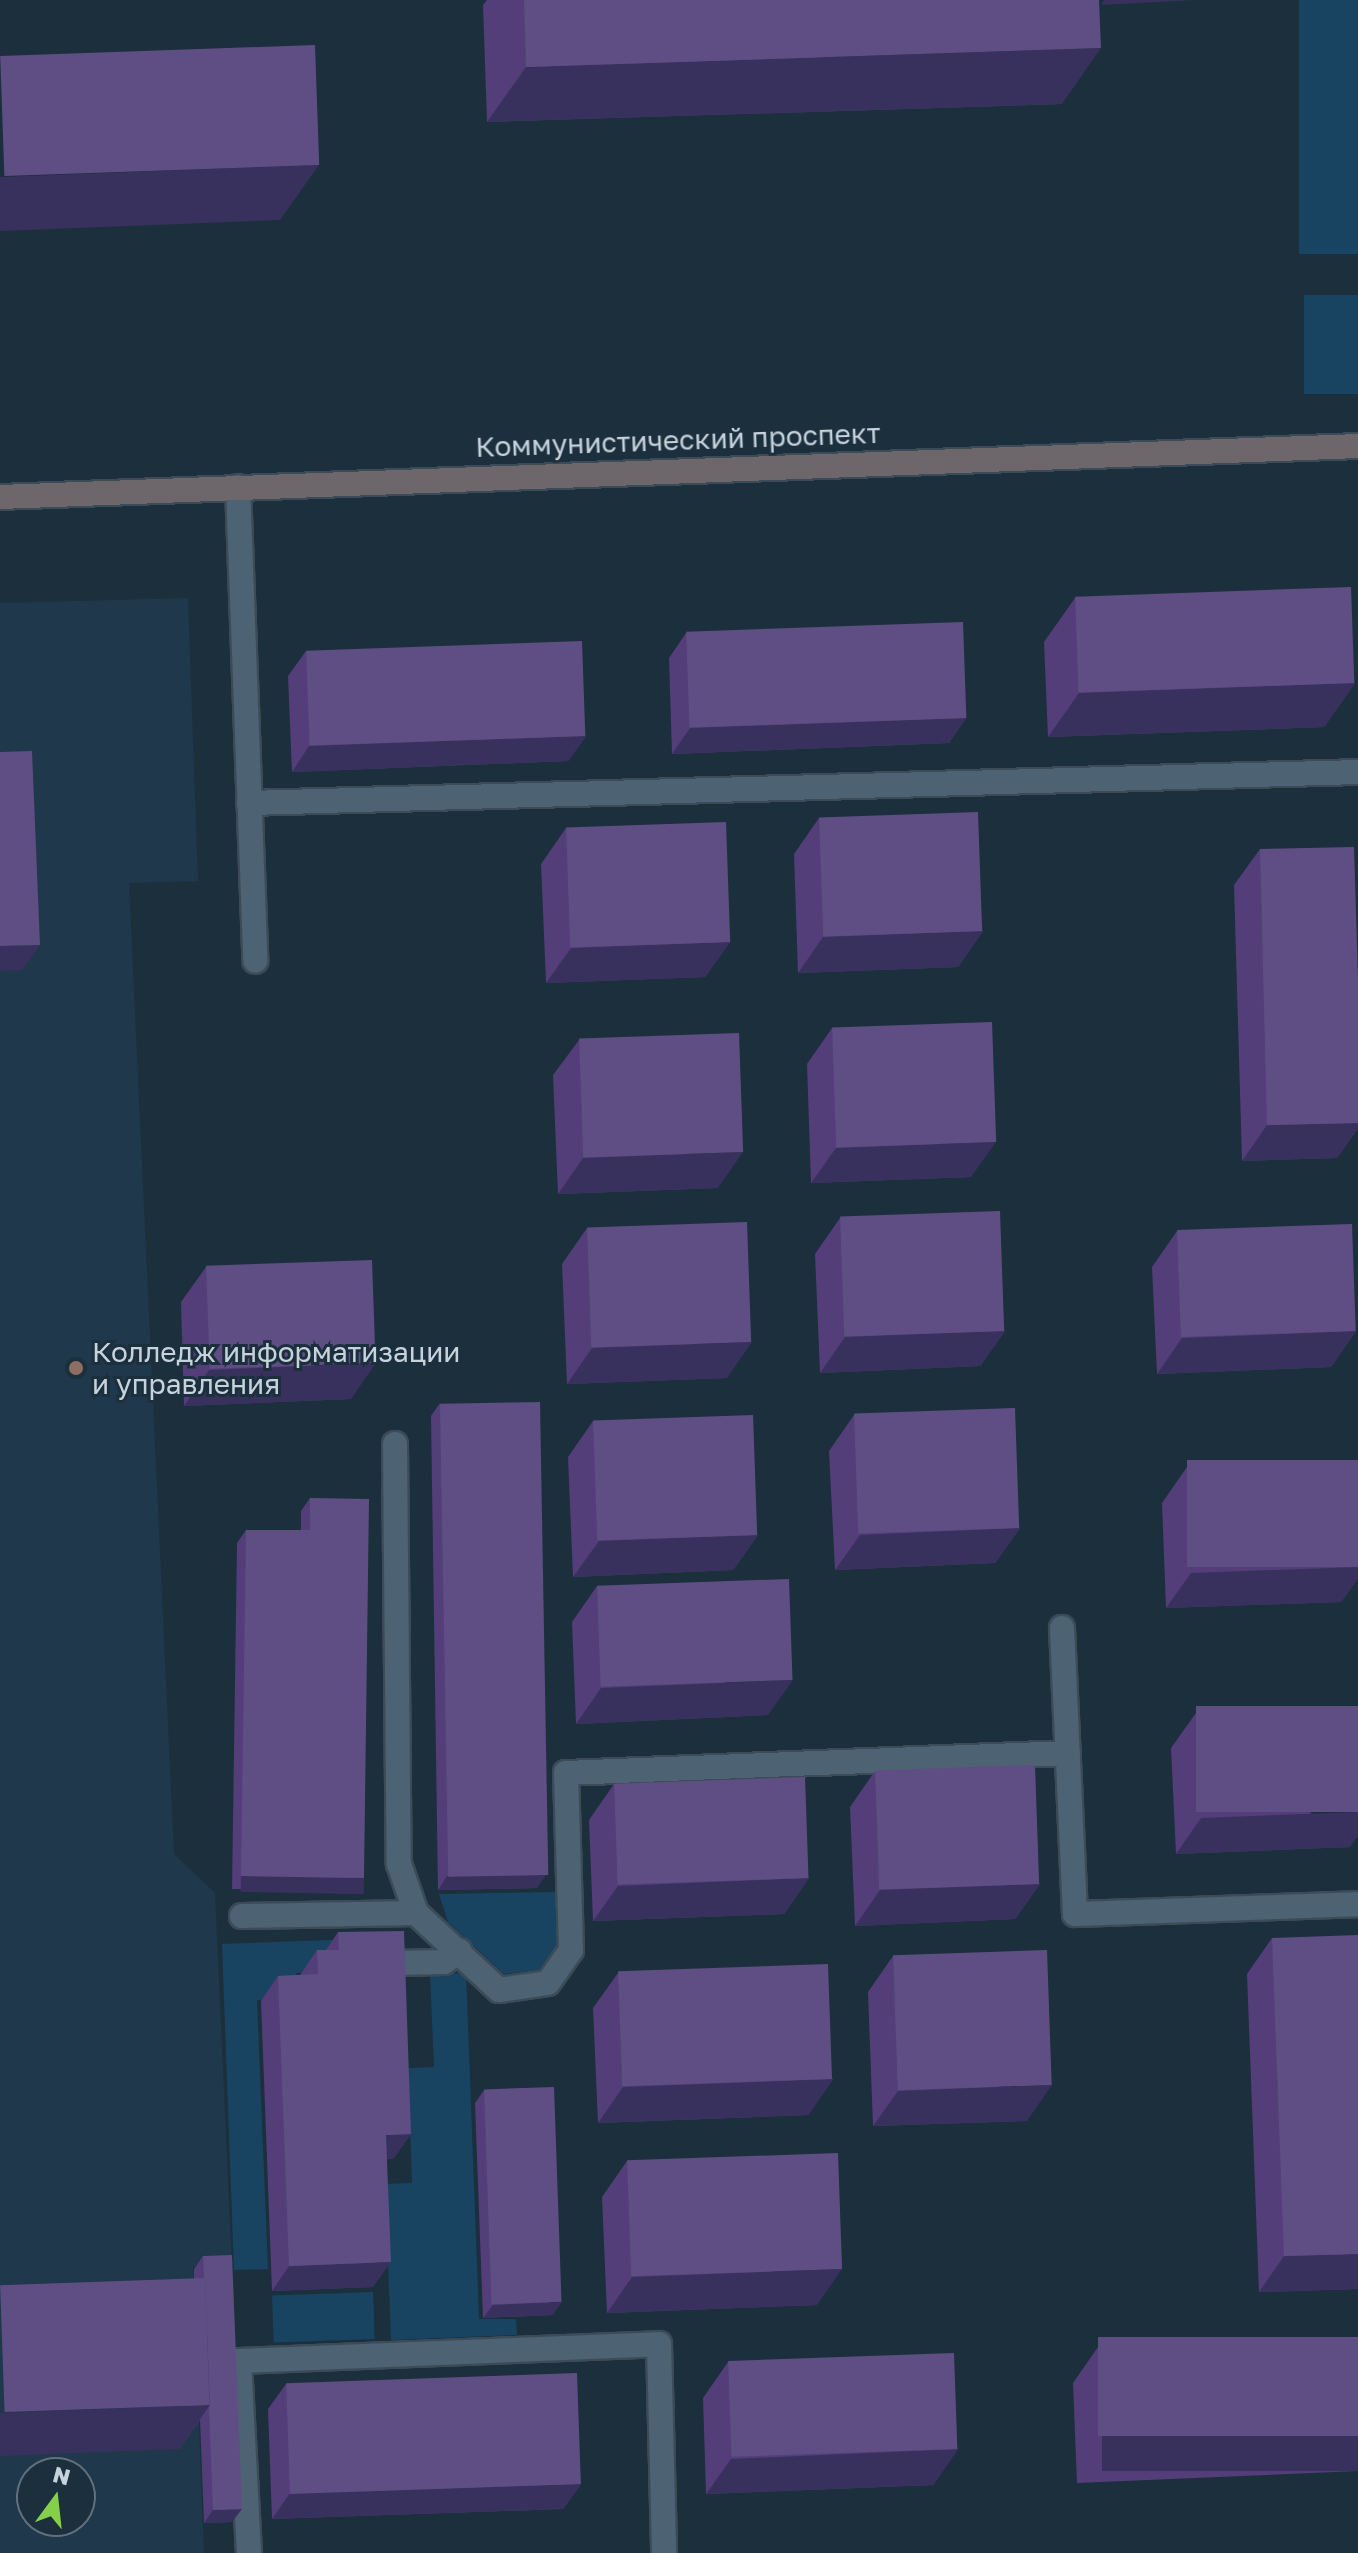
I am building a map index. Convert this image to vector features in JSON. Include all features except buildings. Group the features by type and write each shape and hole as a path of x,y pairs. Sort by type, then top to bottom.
{"main road":[{"name":"Коммунистический проспект","path":"0,497 1358,446"}],"lane":[{"path":"238,487 255,961"},
{"path":"249,803 1358,772"},
{"path":"395,1444 399,1864 416,1913 499,1990 548,1983 571,1950 566,1773 1068,1753"},
{"path":"1062,1628 1075,1914 1358,1904"},
{"path":"242,1916 416,1913"},
{"path":"395,1963 444,1962 459,1951"},
{"path":"249,2553 239,2361 659,2344 664,2553"}],"shaded area":[{"path":"1299,0 1358,0 1358,254 1299,254"},
{"path":"1304,295 1358,295 1358,394 1304,394"},
{"name":"Колледж информатизации и управления","path":"188,598 198,881 129,883 174,1854 215,1893 232,2266 193,2267 204,2553 0,2553 0,603"},
{"path":"557,1892 559,1942 539,1970 504,1974 448,1922 439,1894"},
{"path":"386,1938 318,1972 296,1973 298,1998 257,2000 268,2269 234,2270 222,1944"},
{"path":"466,1973 479,2319 516,2319 517,2335 391,2340 385,2184 412,2183 408,2068 434,2067 430,1974"},
{"path":"373,2292 375,2339 274,2342 272,2296"}],"place":[{"name":"Колледж информатизации и управления","path":"76,1368"}]}
